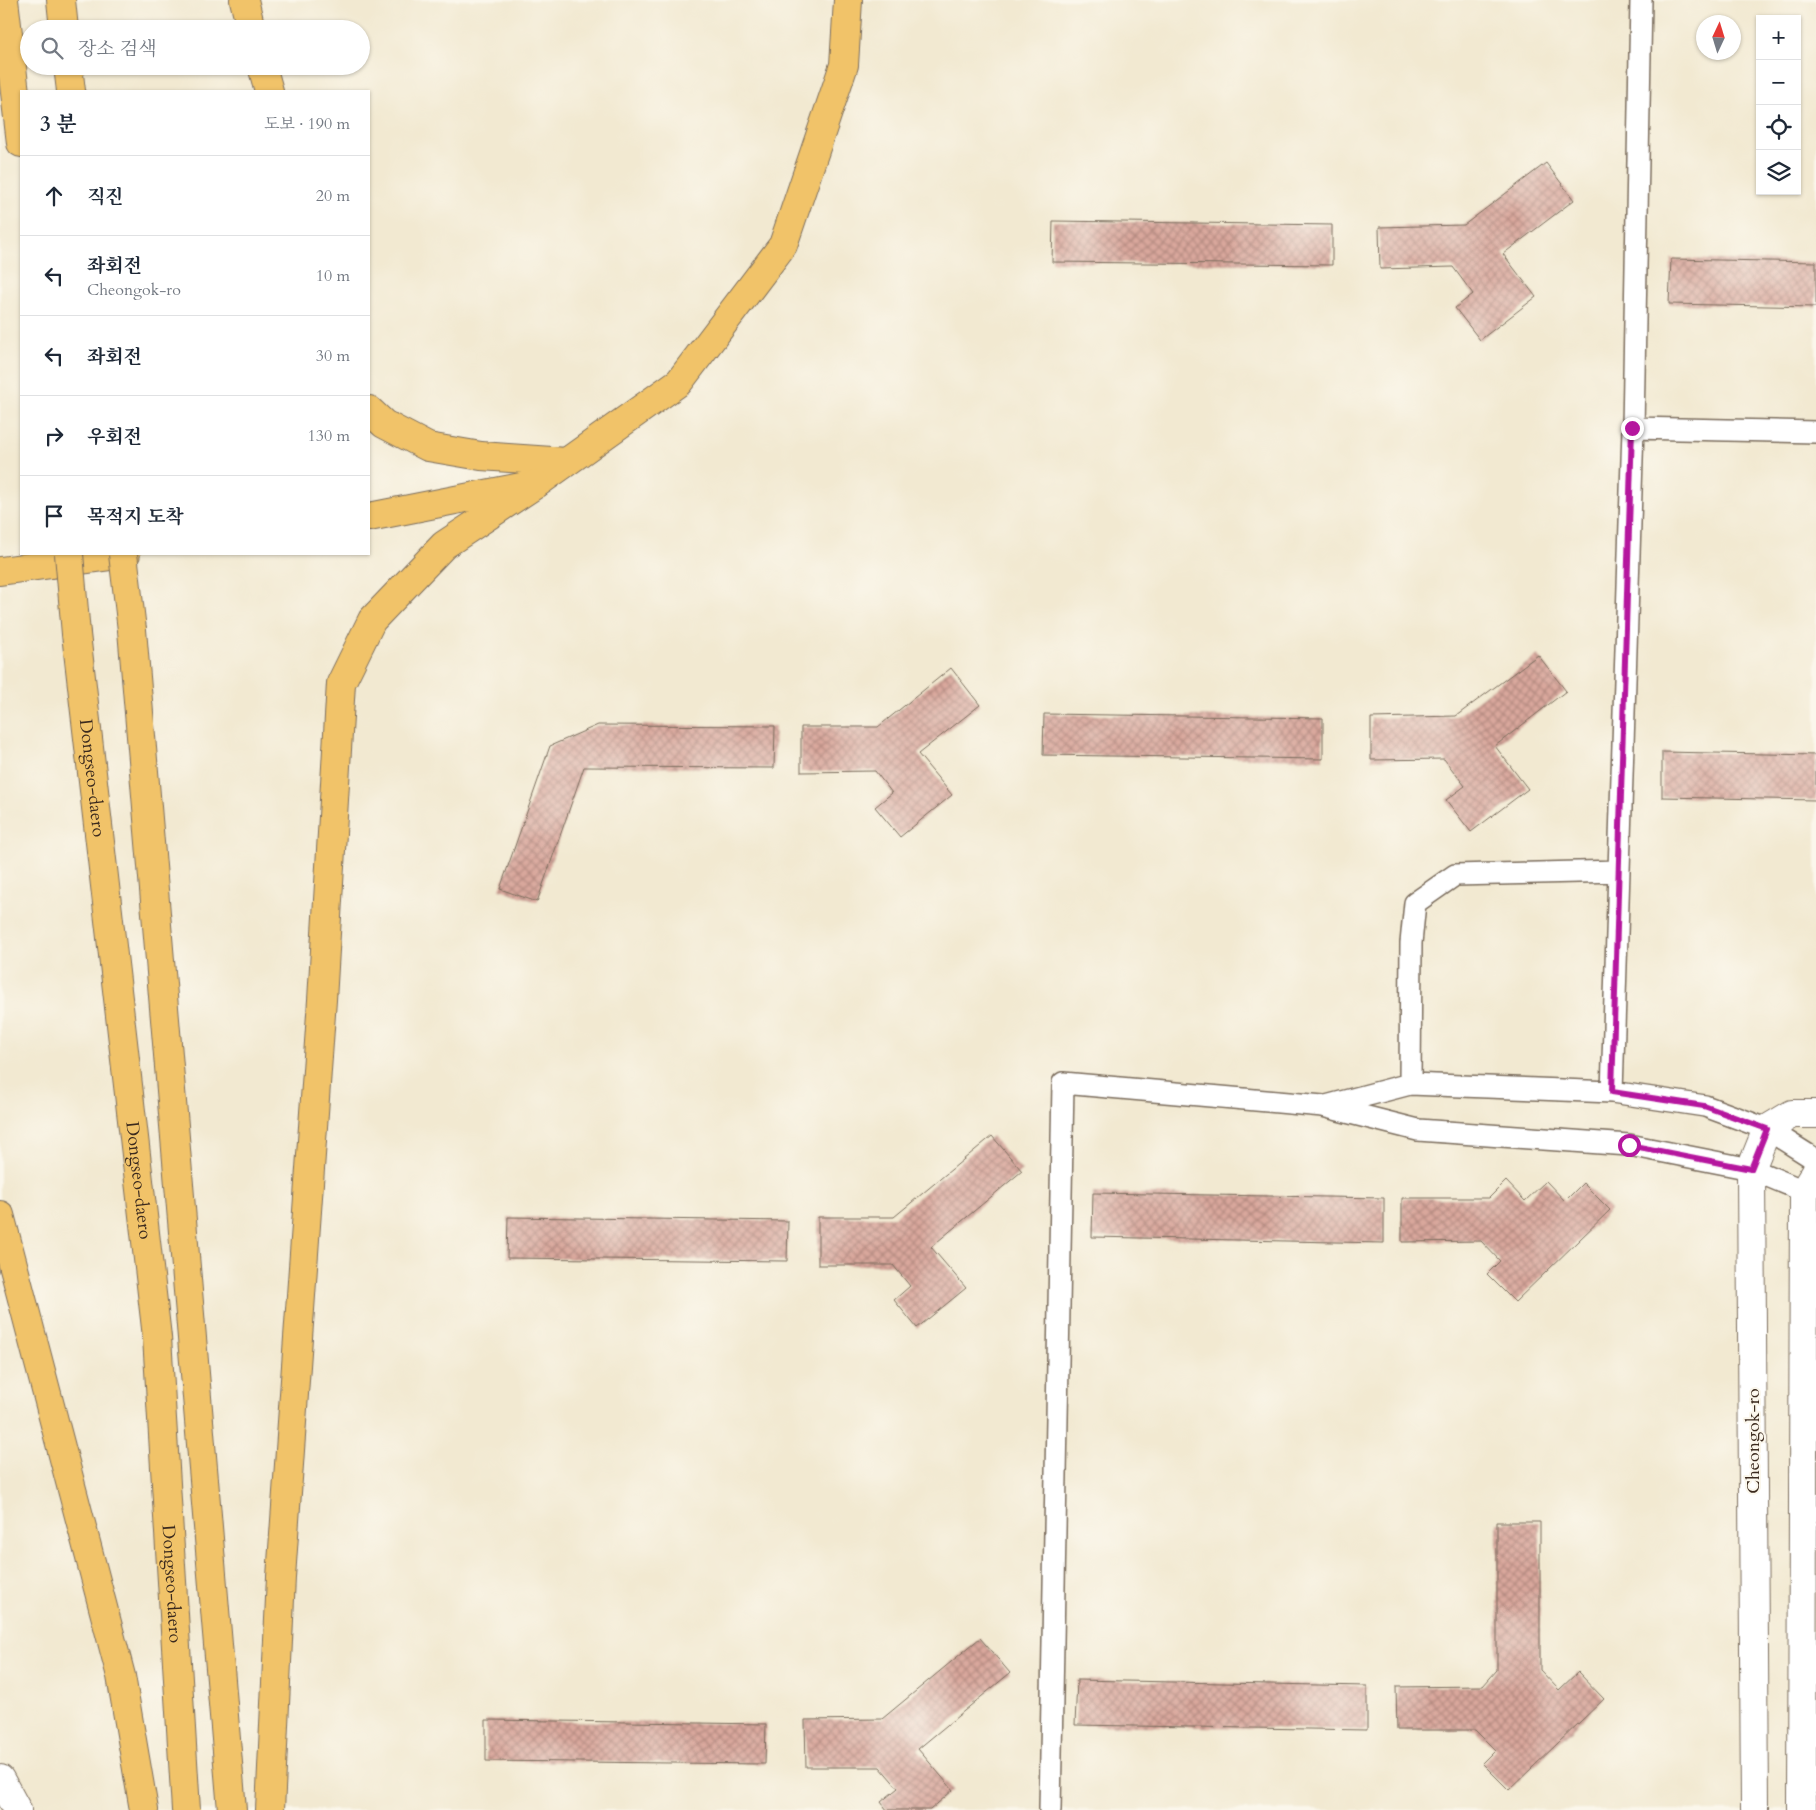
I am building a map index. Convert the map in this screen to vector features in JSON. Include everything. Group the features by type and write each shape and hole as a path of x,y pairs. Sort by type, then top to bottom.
{"highway":[{"path":"4,0 20,135"},
{"path":"61,0 63,20"},
{"path":"244,0 249,20"},
{"path":"270,1810 281,1577 322,1000 341,683 372,620 444,545 536,484 679,382 784,245 844,65 848,0"},
{"path":"69,75 71,90"},
{"path":"264,75 268,90"},
{"path":"370,411 384,424 428,447 481,456 566,462"},
{"path":"370,517 536,484"},
{"name":"Dongseo-daero","path":"69,555 76,634 157,1337 186,1810"},
{"path":"0,571 118,555"},
{"name":"Dongseo-daero","path":"125,555 232,1810"},
{"path":"0,1215 121,1676 144,1810"}],"street":[{"path":"1767,1129 1792,1114 1816,1114"},
{"name":"Cheongok-ro","path":"1755,1810 1751,1169 1767,1129"},
{"path":"1802,1810 1810,1181"},
{"path":"0,1779 17,1810"}],"lane":[{"path":"1612,1092 1632,428 1641,0"},
{"path":"1632,428 1816,432"},
{"path":"1410,1084 1411,943 1415,903 1455,875 1619,871"},
{"path":"1050,1810 1063,1084 1324,1106 1418,1130 1629,1145 1810,1181"},
{"path":"1324,1106 1410,1084 1612,1092 1704,1106 1767,1129 1816,1160"}],"building":[{"path":"1546,163 1574,200 1503,254 1536,297 1480,340 1455,308 1473,294 1453,267 1380,269 1379,227 1464,225"},
{"path":"1053,221 1332,225 1332,265 1052,262"},
{"path":"1671,259 1816,262 1816,307 1669,304"},
{"path":"1538,655 1566,691 1495,746 1528,789 1471,832 1446,800 1465,786 1444,759 1371,760 1371,718 1456,716"},
{"path":"951,668 980,705 918,754 952,795 900,837 875,807 892,793 875,771 801,772 801,727 878,727"},
{"path":"1044,714 1323,718 1323,759 1043,755"},
{"path":"598,725 775,726 774,768 584,767 537,902 500,889 550,746"},
{"path":"1662,752 1816,755 1816,800 1662,797"},
{"path":"992,1136 1022,1171 931,1247 966,1288 917,1328 894,1300 910,1286 893,1265 818,1265 818,1217 894,1217"},
{"path":"1506,1181 1525,1201 1546,1181 1565,1201 1583,1183 1610,1210 1515,1302 1487,1274 1500,1261 1481,1241 1402,1242 1402,1198 1489,1198"},
{"path":"1093,1193 1384,1198 1384,1243 1092,1237"},
{"path":"508,1217 788,1221 787,1261 507,1258"},
{"path":"1497,1522 1540,1522 1540,1670 1559,1690 1578,1672 1604,1699 1509,1790 1482,1763 1495,1750 1475,1730 1397,1730 1396,1687 1483,1686 1497,1670"},
{"path":"980,1638 1010,1673 918,1749 953,1790 930,1810 887,1810 881,1802 898,1788 880,1767 806,1767 805,1720 882,1719"},
{"path":"1077,1680 1367,1686 1367,1730 1075,1725"},
{"path":"486,1720 766,1724 765,1764 486,1761"}],"route":[{"path":"1629,1145 1751,1169 1767,1129 1704,1106 1612,1092 1632,428"}]}
